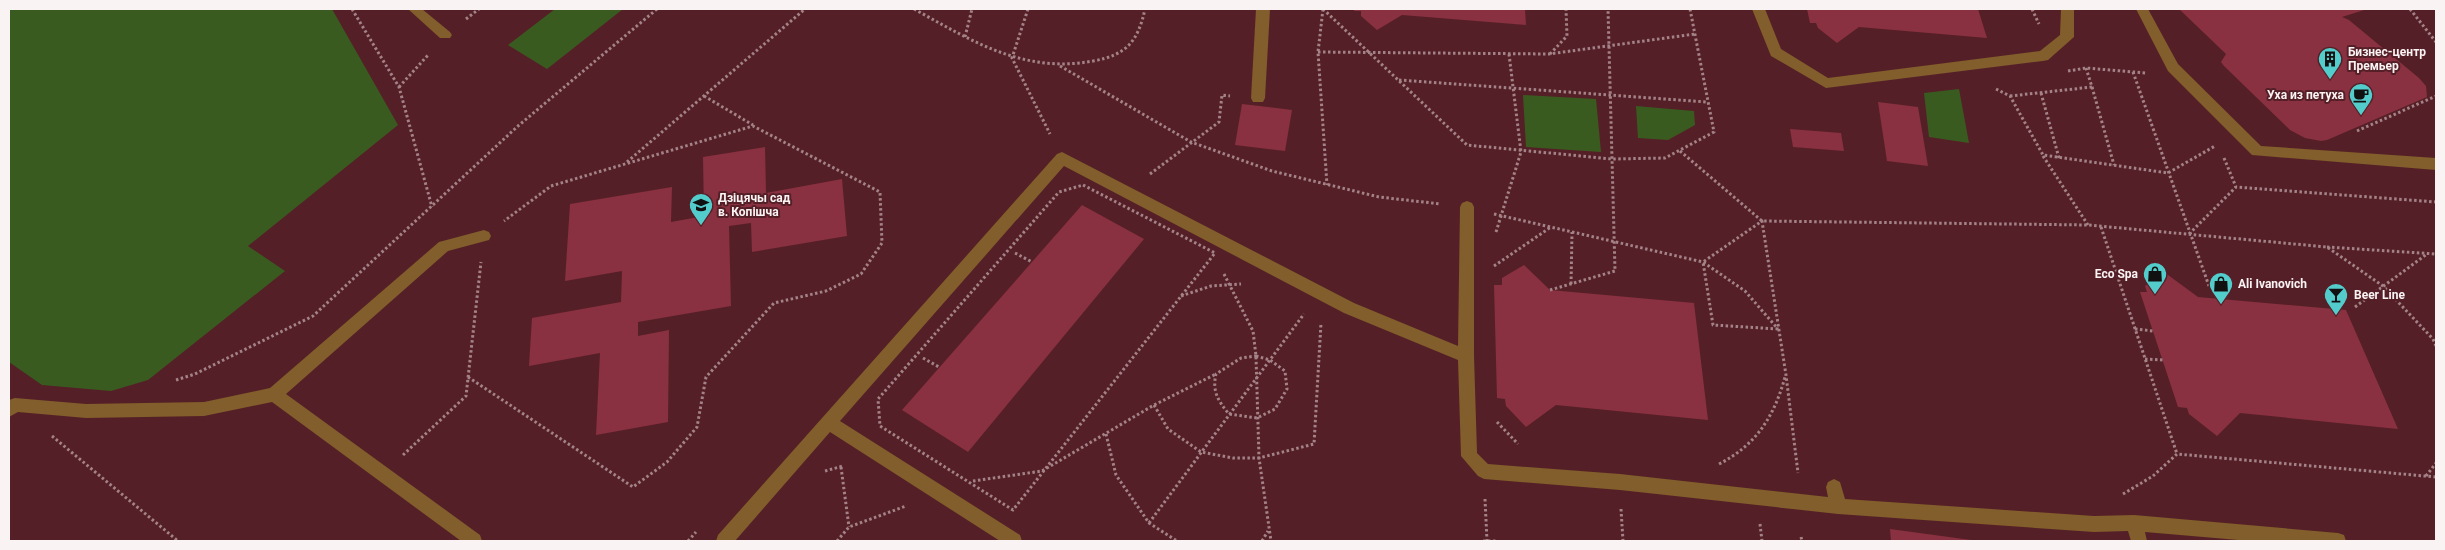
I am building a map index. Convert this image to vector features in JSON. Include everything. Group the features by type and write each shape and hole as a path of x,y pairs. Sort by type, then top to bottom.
{"street":[{"path":"414,9 445,35"},
{"path":"1258,98 1263,9"},
{"path":"1759,9 1776,52 1826,83 2043,56 2067,37 2067,9"},
{"path":"2142,9 2173,67 2257,151 2436,164"},
{"path":"724,541 1062,158 1349,308 1466,356"},
{"path":"1467,207 1466,356 1469,456 1484,471 1620,482 1838,506 2094,524 2134,523 2338,541"},
{"path":"11,406 86,411 204,409 274,394 444,246 484,236"},
{"path":"274,394 474,541"},
{"path":"830,423 1014,541"},
{"path":"1834,486 1838,506"},
{"path":"2134,523 2139,541"}],"path":[{"path":"352,9 399,88 432,207"},
{"path":"170,382 195,374 313,316 518,126 657,9"},
{"path":"624,164 805,9"},
{"path":"914,9 965,37 1012,58 1034,64 1060,66 1085,64 1126,50 1136,41 1141,31 1145,9"},
{"path":"965,37 972,9"},
{"path":"1028,9 1012,58 1062,158"},
{"path":"1323,9 1318,52 1327,185"},
{"path":"1323,9 1468,145 1521,152 1612,159 1665,158 1714,132 1690,9"},
{"path":"1549,54 1567,36 1566,9"},
{"path":"1550,290 1615,271 1608,9"},
{"path":"2410,9 2436,42"},
{"path":"1318,52 1549,54 1694,34"},
{"path":"399,88 445,35"},
{"path":"1496,233 1521,152 1509,54"},
{"path":"1060,66 1192,142 1272,172 1379,197 1467,207"},
{"path":"1958,66 2010,96 2043,156 2088,225"},
{"path":"2086,68 2114,165"},
{"path":"2110,71 2133,72 2188,234 2209,286"},
{"path":"1398,80 1707,102"},
{"path":"2010,96 2092,87"},
{"path":"2041,93 2059,158"},
{"path":"1126,192 1219,122 1222,95 1258,98"},
{"path":"468,376 633,487 666,462 697,427 706,377 774,303 826,291 860,274 882,243 880,192 753,126 704,96"},
{"path":"382,473 466,396 484,236 551,186 753,126"},
{"path":"2043,156 2168,173 2221,143"},
{"path":"1680,151 1762,221 1786,375 1798,476"},
{"path":"2223,156 2236,187"},
{"path":"1215,253 1013,510 880,426 878,399 1058,192 1083,185 1215,253 1223,258"},
{"path":"2188,234 2236,187 2436,202"},
{"path":"1502,216 1704,262 1732,278 1751,294 1778,329"},
{"path":"1704,262 1762,221 2088,225 2327,247 2436,254"},
{"path":"2100,226 2177,454 2436,478"},
{"path":"1488,271 1551,227"},
{"path":"1571,284 1572,232"},
{"path":"2327,247 2383,286 2433,339 2436,346"},
{"path":"1009,249 1032,262"},
{"path":"1215,253 1218,261"},
{"path":"2355,307 2427,254"},
{"path":"1704,262 1713,325 1778,329"},
{"path":"1222,268 1253,331 1256,356 1258,458 1271,541"},
{"path":"1181,296 1211,286 1246,284"},
{"path":"1150,523 1305,313"},
{"path":"1154,405 1168,429 1201,452 1233,458 1258,458 1314,444 1322,320"},
{"path":"2135,330 2153,331"},
{"path":"917,354 939,367"},
{"path":"968,481 1042,471 1154,405 1216,374 1241,358 1256,356 1270,360 1285,371 1287,389 1275,409 1257,418 1229,414 1217,401 1213,386 1216,374"},
{"path":"2145,359 2163,360"},
{"path":"1716,465 1732,458 1756,440 1780,398 1786,375"},
{"path":"11,406 178,541"},
{"path":"1492,417 1524,451"},
{"path":"1106,434 1116,475 1150,523 1177,541"},
{"path":"2426,476 2436,463"},
{"path":"818,478 824,471 848,465"},
{"path":"841,467 848,527"},
{"path":"1484,471 1486,541 1498,541"},
{"path":"837,541 848,527 908,505"},
{"path":"1262,541 1268,531"}],"green space":[{"path":"9,9 332,9 398,125 248,246 285,271 148,380 111,391 42,385 9,362"},
{"path":"555,9 623,9 547,69 508,45"},
{"path":"1959,89 1969,143 1929,137 1924,93"},
{"path":"1523,95 1596,99 1601,152 1526,147"},
{"path":"1636,106 1694,111 1695,125 1668,140 1638,138"}],"building":[{"path":"1355,9 1525,9 1526,25 1402,15 1377,30 1361,16 1361,11 1354,11"},
{"path":"1807,9 1978,9 1987,38 1859,27 1837,43 1818,28 1816,23 1810,23"},
{"name":"Бизнес-центр Премьер","path":"2179,9 2367,9 2342,17 2349,20 2419,78 2426,86 2427,97 2327,140 2321,141 2305,138 2290,130 2224,66 2221,62 2226,54"},
{"path":"1878,102 1918,107 1928,166 1887,161"},
{"path":"1242,104 1292,110 1285,151 1235,145"},
{"path":"1790,129 1841,133 1844,151 1793,147"},
{"path":"765,147 766,193 842,179 847,236 752,252 751,223 729,226 731,306 638,322 638,336 669,330 668,422 596,435 600,353 529,366 532,318 621,302 622,271 565,281 570,204 672,187 671,222 704,216 703,157"},
{"path":"1082,205 1144,239 968,452 902,410"},
{"path":"1524,265 1550,290 1694,303 1708,420 1556,405 1526,427 1506,406 1505,399 1497,398 1494,285 1502,285 1502,278"},
{"path":"2164,272 2198,297 2346,310 2398,429 2240,413 2217,436 2189,414 2187,408 2178,407 2140,292 2147,292 2145,286"},
{"path":"1890,529 1971,540 1971,541 1891,541"}],"place":[{"name":"Бизнес-центр Премьер","path":"2330,80"},
{"name":"Уха из петуха","path":"2361,116"},
{"name":"Дзіцячы сад в. Копішча","path":"701,226"},
{"name":"Eco Spa","path":"2155,295"},
{"name":"Ali Ivanovich","path":"2221,305"},
{"name":"Beer Line","path":"2336,316"}]}
